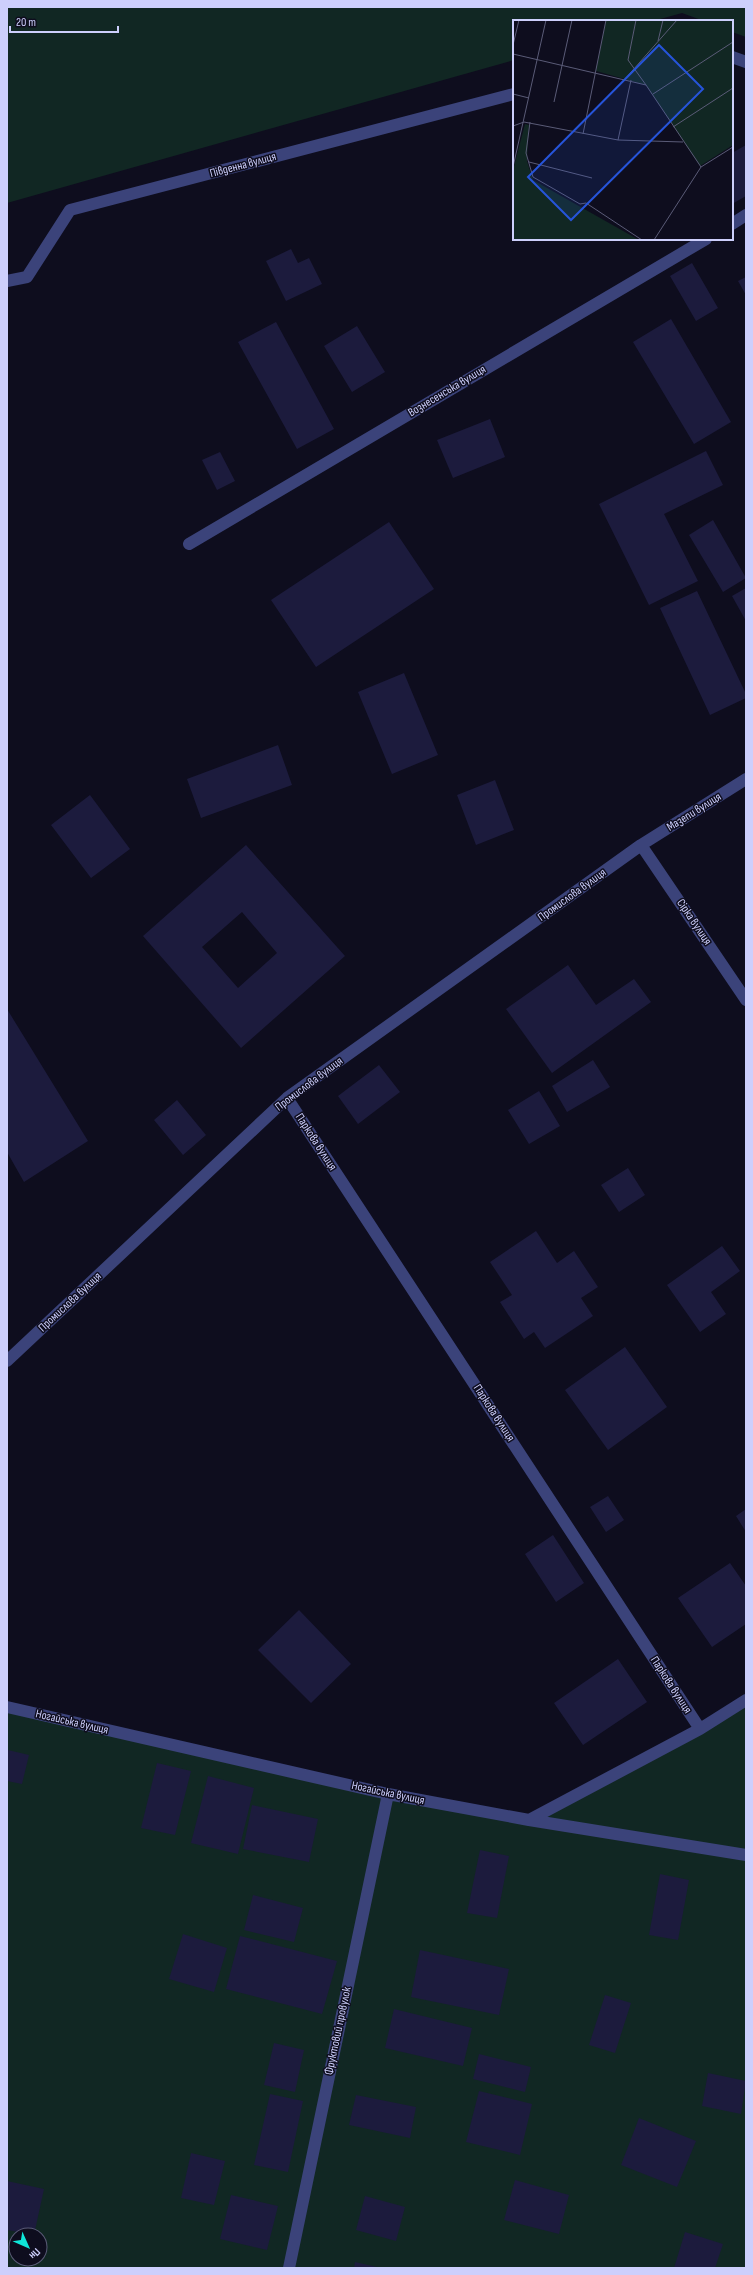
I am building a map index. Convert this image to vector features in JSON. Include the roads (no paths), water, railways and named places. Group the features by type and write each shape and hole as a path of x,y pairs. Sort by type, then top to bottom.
{"street":[{"path":"733,57 746,62"},
{"name":"Південна вулиця","path":"7,281 27,277 70,210 513,94"},
{"path":"733,223 746,215"},
{"name":"Вознесенська вулиця","path":"189,544 704,240"},
{"name":"Мазепи вулиця","path":"641,845 746,779"},
{"name":"Сірка вулиця","path":"641,845 746,1000"},
{"name":"Промислова вулиця","path":"7,1361 288,1098 641,845"},
{"name":"Паркова вулиця","path":"288,1098 700,1729"},
{"path":"529,1820 700,1729 746,1700"},
{"name":"Ногайська вулиця","path":"7,1707 388,1794 529,1820 746,1854"},
{"name":"Фруктовий провулок","path":"289,2268 388,1794"}]}
